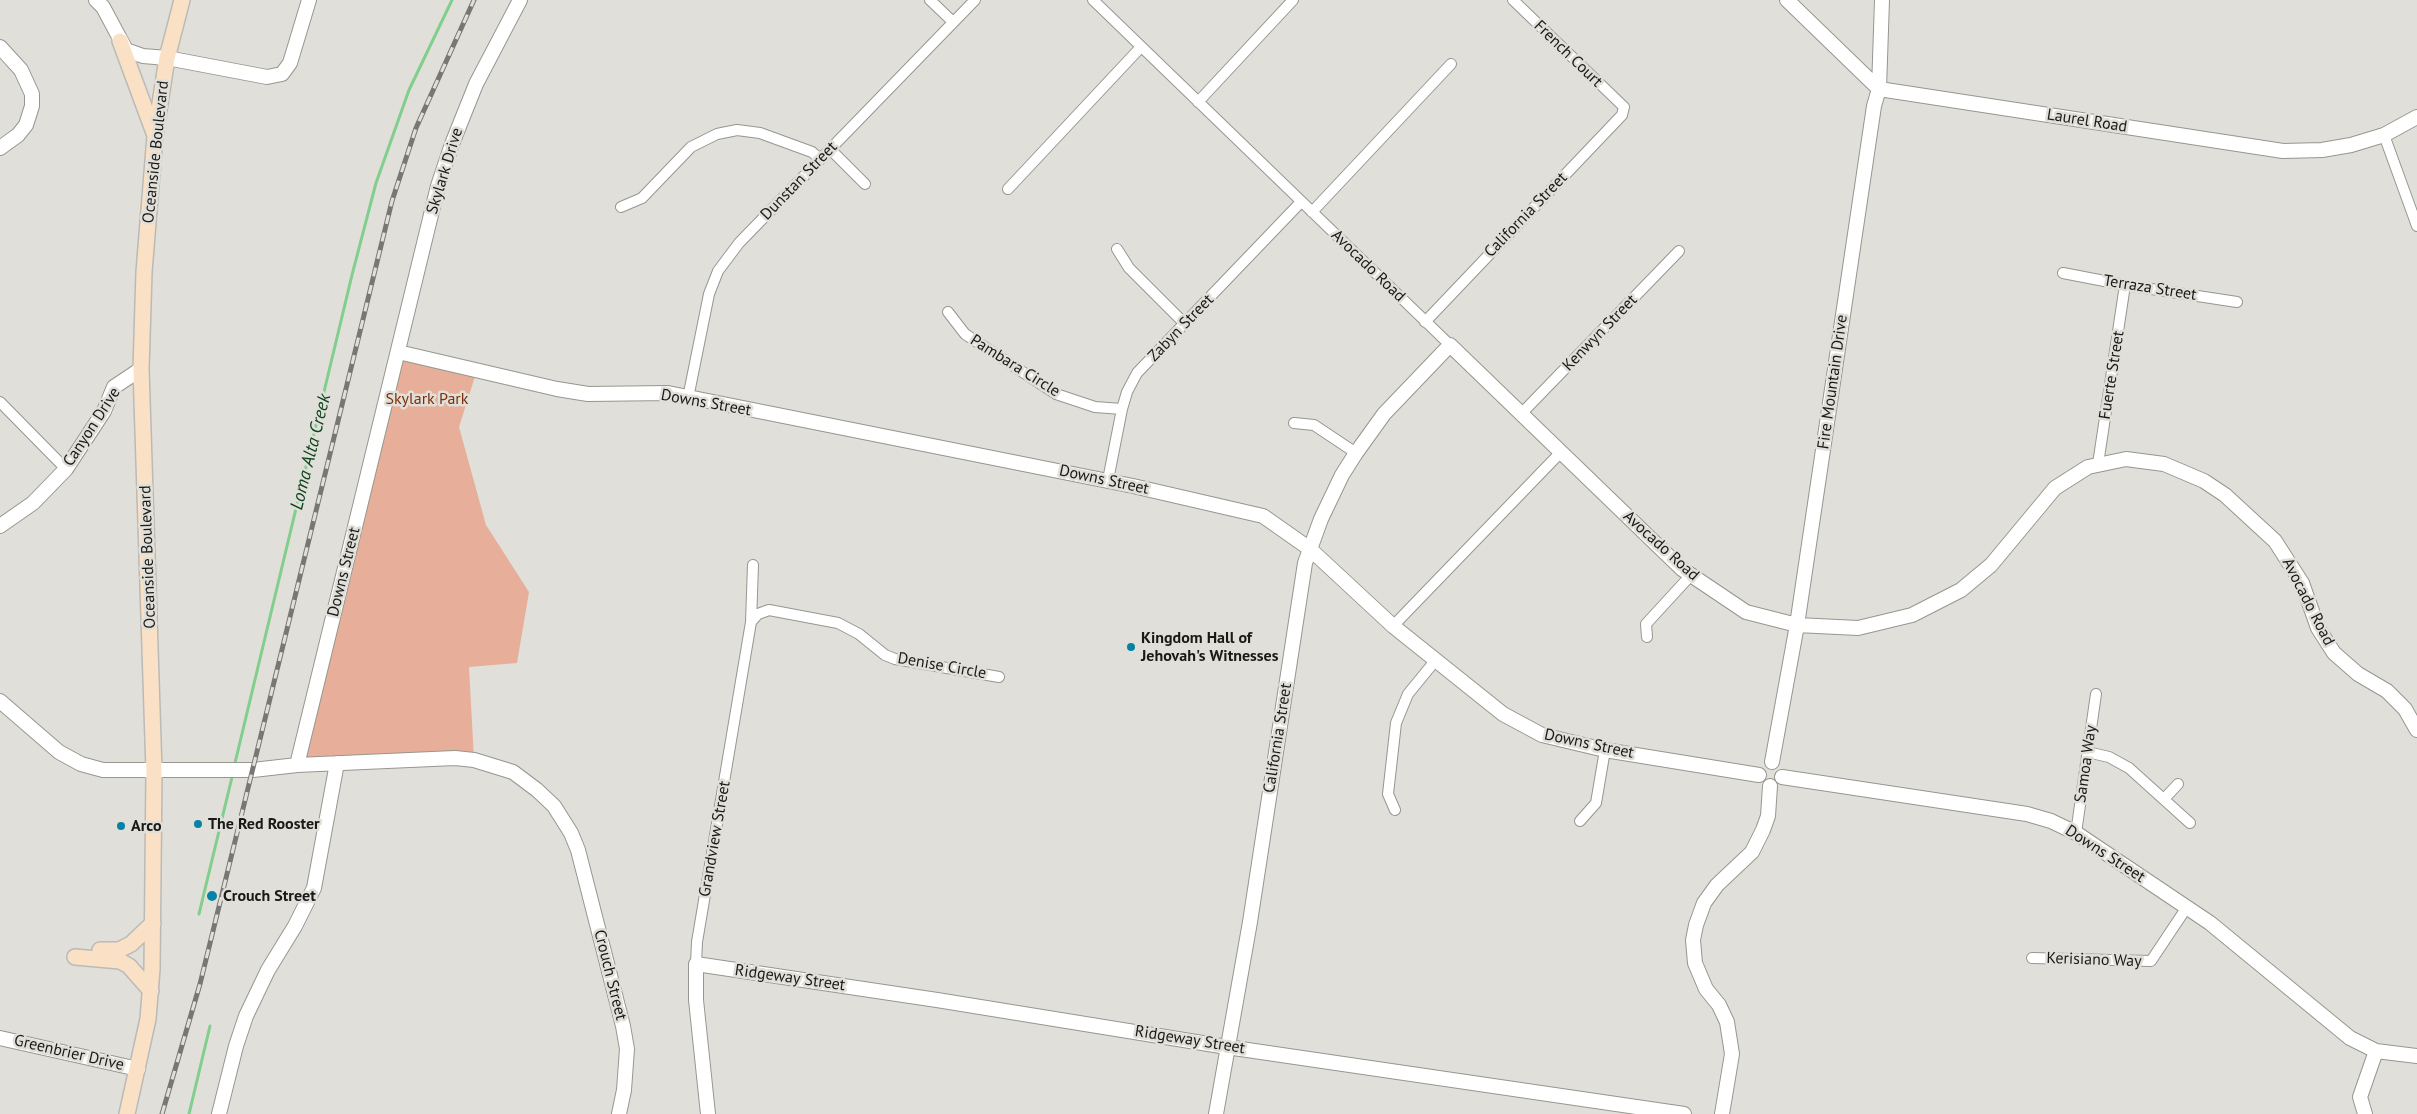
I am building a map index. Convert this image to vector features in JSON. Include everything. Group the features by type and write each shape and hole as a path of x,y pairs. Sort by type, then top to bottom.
{"main road":[{"name":"Oceanside Boulevard","path":"127,1114 148,1019 151,991 153,922 154,772 142,369 144,272 155,136 167,58 182,0"},
{"path":"120,41 155,136"},
{"path":"151,991 129,966 120,961 75,953 119,950 130,944 153,922"}],"street":[{"path":"96,0 103,7 126,50 143,56 167,58 266,77 282,74 290,63 309,0"},
{"name":"Skylark Drive","path":"398,352 438,186 452,144 476,84 520,0"},
{"path":"930,0 953,22"},
{"name":"Dunstan Street","path":"688,398 709,294 718,271 739,243 975,0"},
{"name":"Avocado Road","path":"1093,0 1682,569 1746,612 1797,625 1858,628 1897,620 1961,590 1991,565 2055,488 2088,467 2126,459 2164,464 2204,481 2236,502 2275,541 2302,583 2318,628 2334,653 2358,674 2387,691 2405,709 2417,730"},
{"path":"1198,102 1293,0"},
{"name":"French Court","path":"1513,0 1624,107"},
{"path":"1787,0 1879,89"},
{"name":"Fire Mountain Drive","path":"1772,762 1797,625 1874,106 1879,89 1882,0"},
{"path":"0,47 21,70 32,94 32,106 26,125 18,135 0,148"},
{"path":"1008,189 1142,47"},
{"path":"1312,212 1451,64"},
{"name":"Laurel Road","path":"1879,89 2283,151 2322,150 2351,145 2384,136 2417,117"},
{"name":"California Street","path":"1425,322 1622,115 1624,107"},
{"path":"621,206 642,198 691,147 717,134 737,130 760,133 812,152 820,159"},
{"path":"2384,136 2417,226"},
{"path":"830,150 866,184"},
{"name":"Zabyn Street","path":"1108,480 1122,409 1127,392 1138,373 1301,202"},
{"path":"1117,249 1129,268 1185,324"},
{"name":"Kenwyn Street","path":"1521,414 1679,251"},
{"name":"Terraza Street","path":"2063,273 2125,285 2236,302"},
{"name":"Fuerte Street","path":"2098,464 2125,285"},
{"name":"Pambara Circle","path":"948,312 964,334 1056,394 1095,407 1122,409"},
{"name":"California Street","path":"1216,1114 1250,922 1305,563 1342,475 1356,453 1384,414 1450,346"},
{"name":"Downs Street","path":"297,765 398,352 557,389 588,394 668,393 1108,480 1263,516 1310,549 1393,626 1435,661 1503,714 1542,735 1605,750 1759,775"},
{"name":"Canyon Drive","path":"0,526 33,503 66,469 104,411 114,387 142,369"},
{"path":"0,402 66,469"},
{"path":"1294,423 1314,425 1356,453"},
{"path":"1393,626 1561,452"},
{"name":"Grandview Street","path":"708,1114 696,1000 697,942 751,622 753,565"},
{"path":"1647,637 1646,624 1691,576"},
{"name":"Denise Circle","path":"751,622 758,614 769,610 838,623 859,634 884,654 895,659 999,677"},
{"path":"1395,810 1388,794 1396,723 1408,694 1435,661"},
{"name":"Samoa Way","path":"2076,833 2096,694"},
{"name":"Crouch Street","path":"0,701 59,752 81,764 103,770 154,772 219,771 297,765 455,758 474,760 513,772 554,806 571,833 578,850 623,1026 627,1049 624,1090 619,1114"},
{"path":"1580,821 1596,803 1605,750"},
{"path":"2088,752 2109,757 2129,768 2190,823"},
{"path":"1772,762 1780,766 1782,778 1778,784 1770,786 1762,782 1759,775 1761,767 1772,762"},
{"path":"219,1114 236,1046 246,1016 268,970 295,926 314,888 336,763"},
{"name":"Downs Street","path":"1782,778 2026,814 2051,821 2076,833 2210,923 2350,1038 2376,1051 2417,1056"},
{"path":"2164,799 2178,784"},
{"path":"1722,1114 1732,1054 1728,1030 1719,1005 1706,989 1696,963 1693,940 1704,903 1717,885 1752,852 1763,830 1768,816 1770,786"},
{"name":"Kerisiano Way","path":"2032,958 2151,961 2187,908"},
{"name":"Ridgeway Street","path":"696,964 941,1000 1227,1047 1684,1114"},
{"name":"Greenbrier Drive","path":"0,1038 138,1069"},
{"path":"2365,1114 2360,1097 2376,1051"}],"green space":[{"name":"Skylark Park","path":"398,352 477,370 459,427 486,525 529,592 517,663 469,667 474,760 297,765"}],"waterway":[{"name":"Loma Alta Creek","path":"234,767 352,275 376,183 409,90 452,0"},
{"name":"Loma Alta Creek","path":"199,914 233,773"},
{"name":"Loma Alta Creek","path":"189,1114 210,1026"}],"railway":[{"path":"162,1114 200,984 392,201 416,128 474,0"}],"place":[{"name":"Kingdom Hall of Jehovah's Witnesses","path":"1131,647"},
{"name":"The Red Rooster","path":"198,824"},
{"name":"Arco","path":"121,826"},
{"name":"Crouch Street","path":"212,896"}]}
